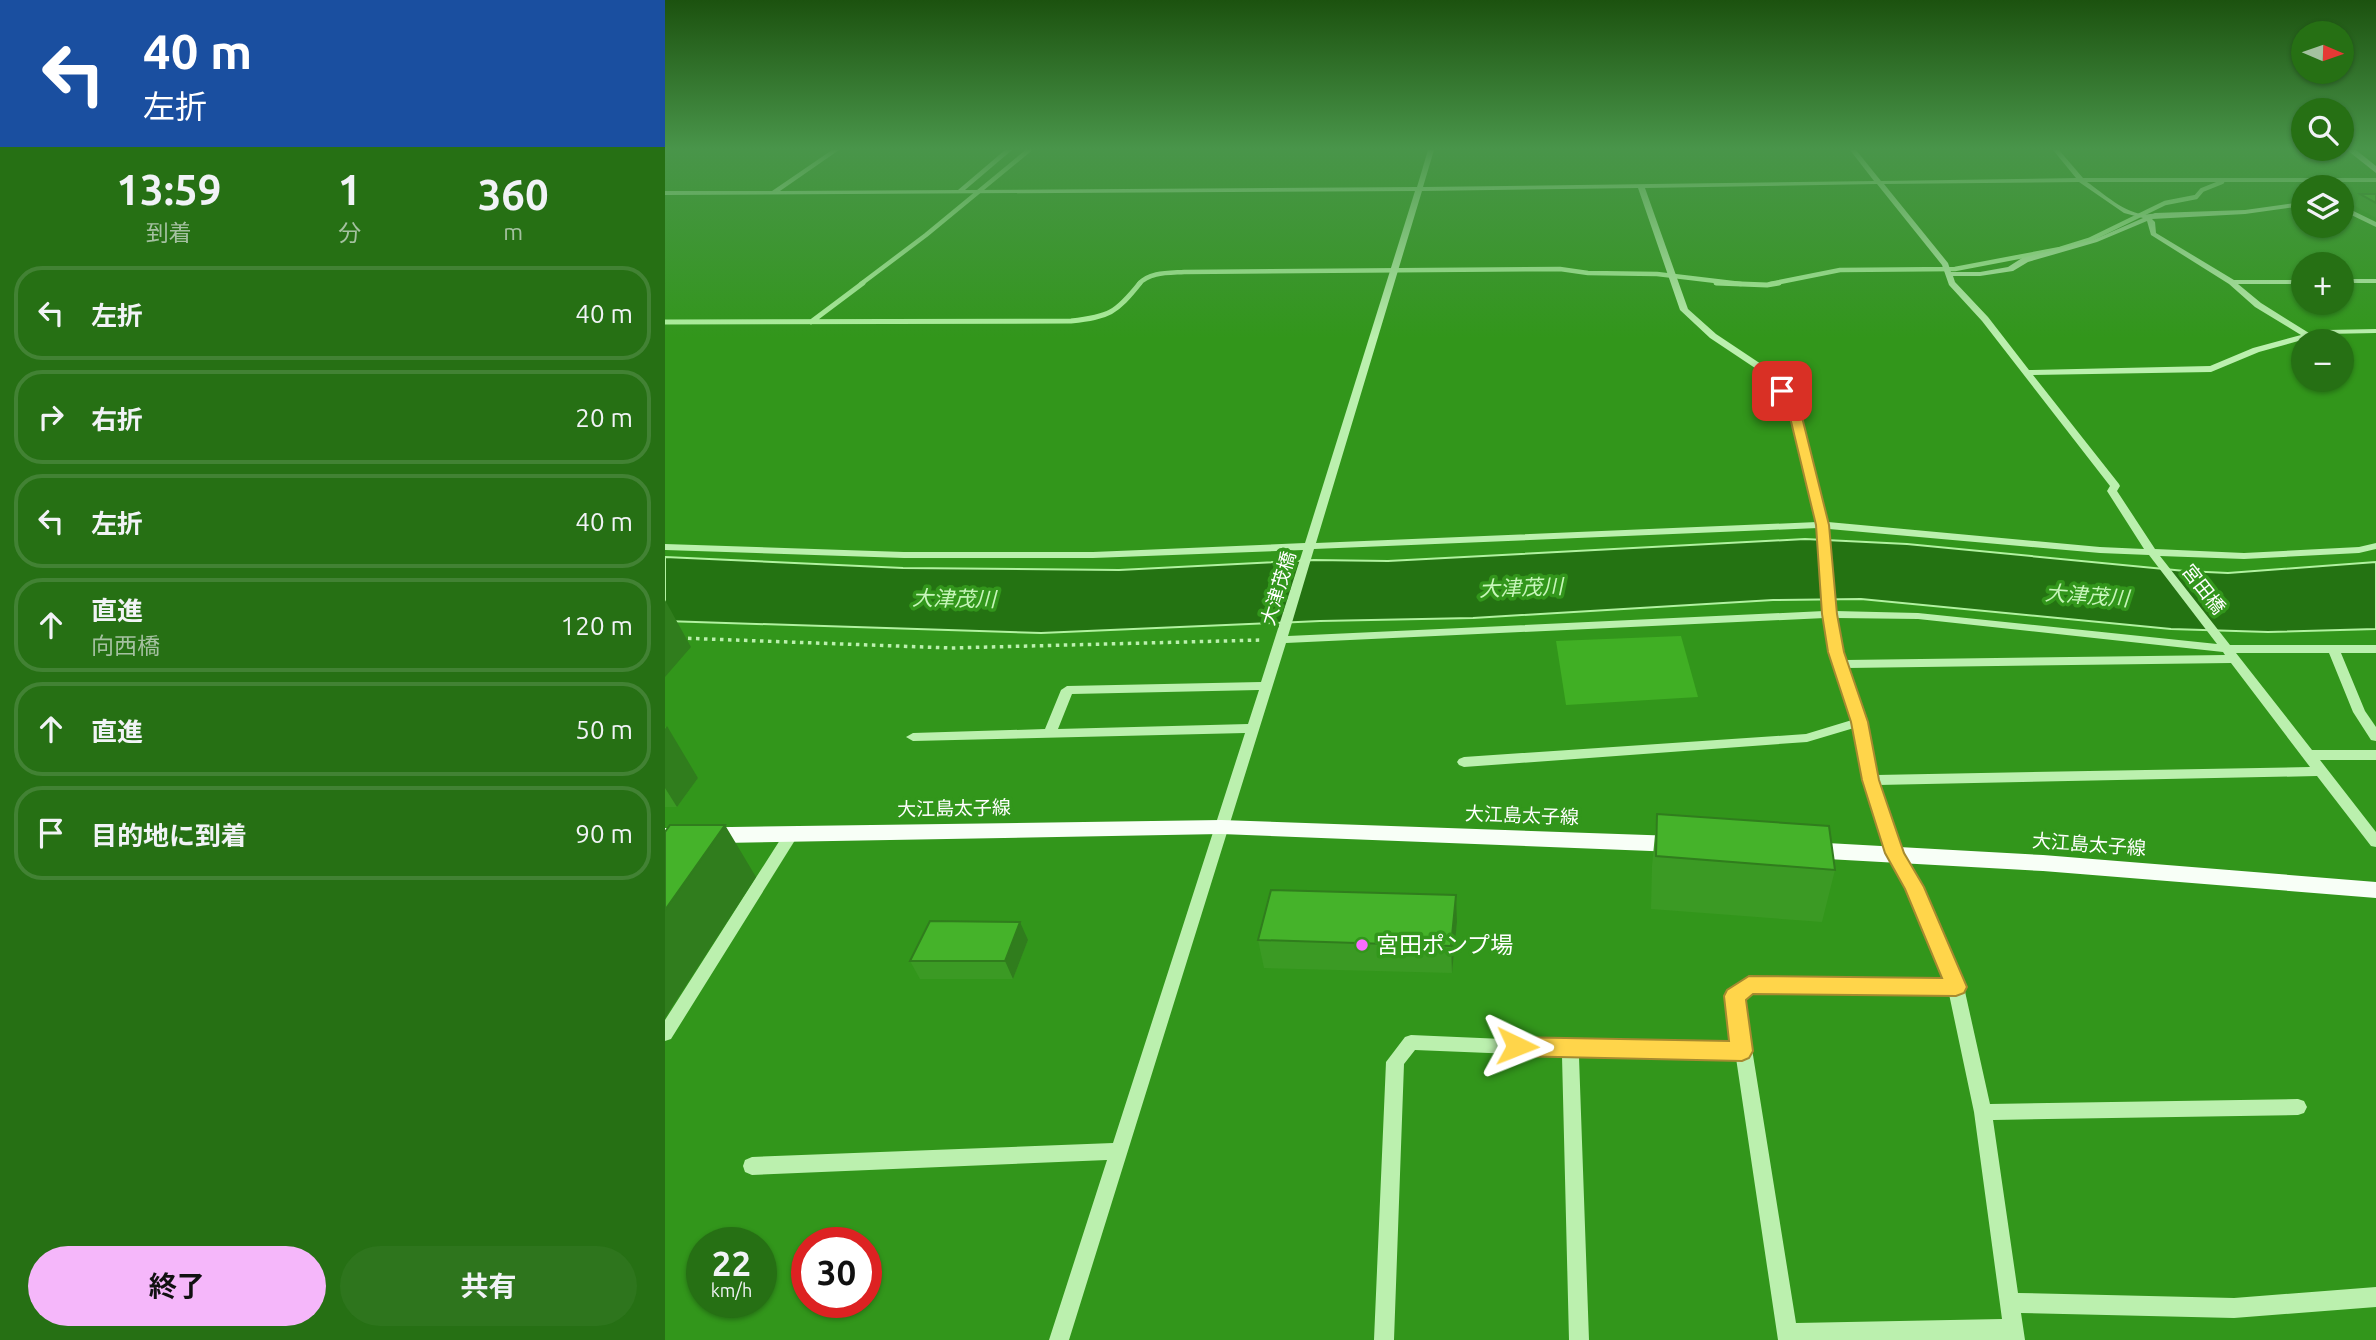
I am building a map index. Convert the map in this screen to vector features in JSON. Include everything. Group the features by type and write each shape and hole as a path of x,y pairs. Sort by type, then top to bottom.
{"main road":[{"name":"大江島太子線","path":"665,836 1221,827 1692,845"},
{"name":"大江島太子線","path":"1787,849 1895,853 2376,890"}],"street":[{"path":"1309,546 1412,213"},
{"path":"1650,213 1684,310 1713,336 1770,374 1794,409 1823,525 1829,614 1840,664 1859,722 1870,780 1895,853 1915,887 1956,987 1983,1112 2014,1335 1787,1336 1735,996 1749,985 1956,987"},
{"name":"宮田橋","path":"1903,213 1945,265 1952,283 2028,373 2115,486 2112,491 2151,551 2376,842"},
{"path":"2128,213 2147,217 2235,213"},
{"path":"2354,214 2376,225"},
{"path":"1949,274 1980,274 2010,269 2025,260 2095,241 2147,217"},
{"path":"2147,217 2152,222 2153,234 2232,282 2242,293 2296,329"},
{"path":"2354,281 2376,281"},
{"path":"2232,282 2291,282"},
{"path":"2354,331 2376,331"},
{"path":"2028,373 2211,369 2256,350 2291,341"},
{"path":"665,547 904,555 1093,555 1823,525 2100,550 2244,556 2359,550 2376,546"},
{"name":"大津茂橋","path":"1059,1340 1309,546"},
{"path":"1281,640 1829,614 1919,615 2233,654"},
{"path":"1840,664 2376,649"},
{"path":"2334,650 2359,712 2374,731"},
{"path":"1050,733 1067,690 1266,686"},
{"path":"1464,762 1807,738 1859,722"},
{"path":"913,737 1252,728"},
{"path":"2310,755 2376,755"},
{"path":"1870,780 2323,772"},
{"path":"665,1034 792,833"},
{"path":"1384,1340 1395,1062 1411,1042 1570,1049 1742,1051"},
{"path":"1570,1049 1579,1340"},
{"path":"1983,1112 2298,1107"},
{"path":"752,1166 1118,1151"},
{"path":"2011,1303 2234,1308 2376,1297"}],"path":[{"path":"679,637 815,645 951,648 1281,640"}],"shaded area":[{"path":"1681,636 1698,697 1566,705 1556,641"}],"water":[{"name":"大津茂川","path":"1805,539 1907,544 2228,573 2376,562 2376,629 2268,632 2171,629 1861,599 1773,600 1473,618 1320,621 1041,633 665,621 665,557 903,568 1119,570 1314,560 1388,561"}],"building":[{"path":"1657,814 1829,826 1835,870 1656,856"},
{"path":"670,825 725,825 665,910 665,832"},
{"path":"1271,890 1456,895 1451,946 1258,940"},
{"path":"930,921 1020,922 1005,961 910,961"}],"waterway":[{"path":"861,284 953,213"},
{"path":"1770,284 1840,270 1955,269 2060,249 2089,240 2145,213"},
{"path":"1140,283 1154,275 1184,272 1560,269 1588,273 1657,274 1741,284"},
{"path":"811,322 863,283"},
{"path":"811,322 1071,321 1094,318 1111,312 1140,283"},
{"path":"1716,283 1741,284"},
{"path":"1741,284 1779,283"},
{"path":"665,322 811,322"}],"place":[{"name":"宮田ポンプ場","path":"1362,945"}],"route":[{"path":"1517,1046 1742,1051 1735,996 1749,985 1956,987 1915,887 1895,853 1870,780 1859,722 1836,652 1829,614 1823,525 1794,409 1782,391"}]}
